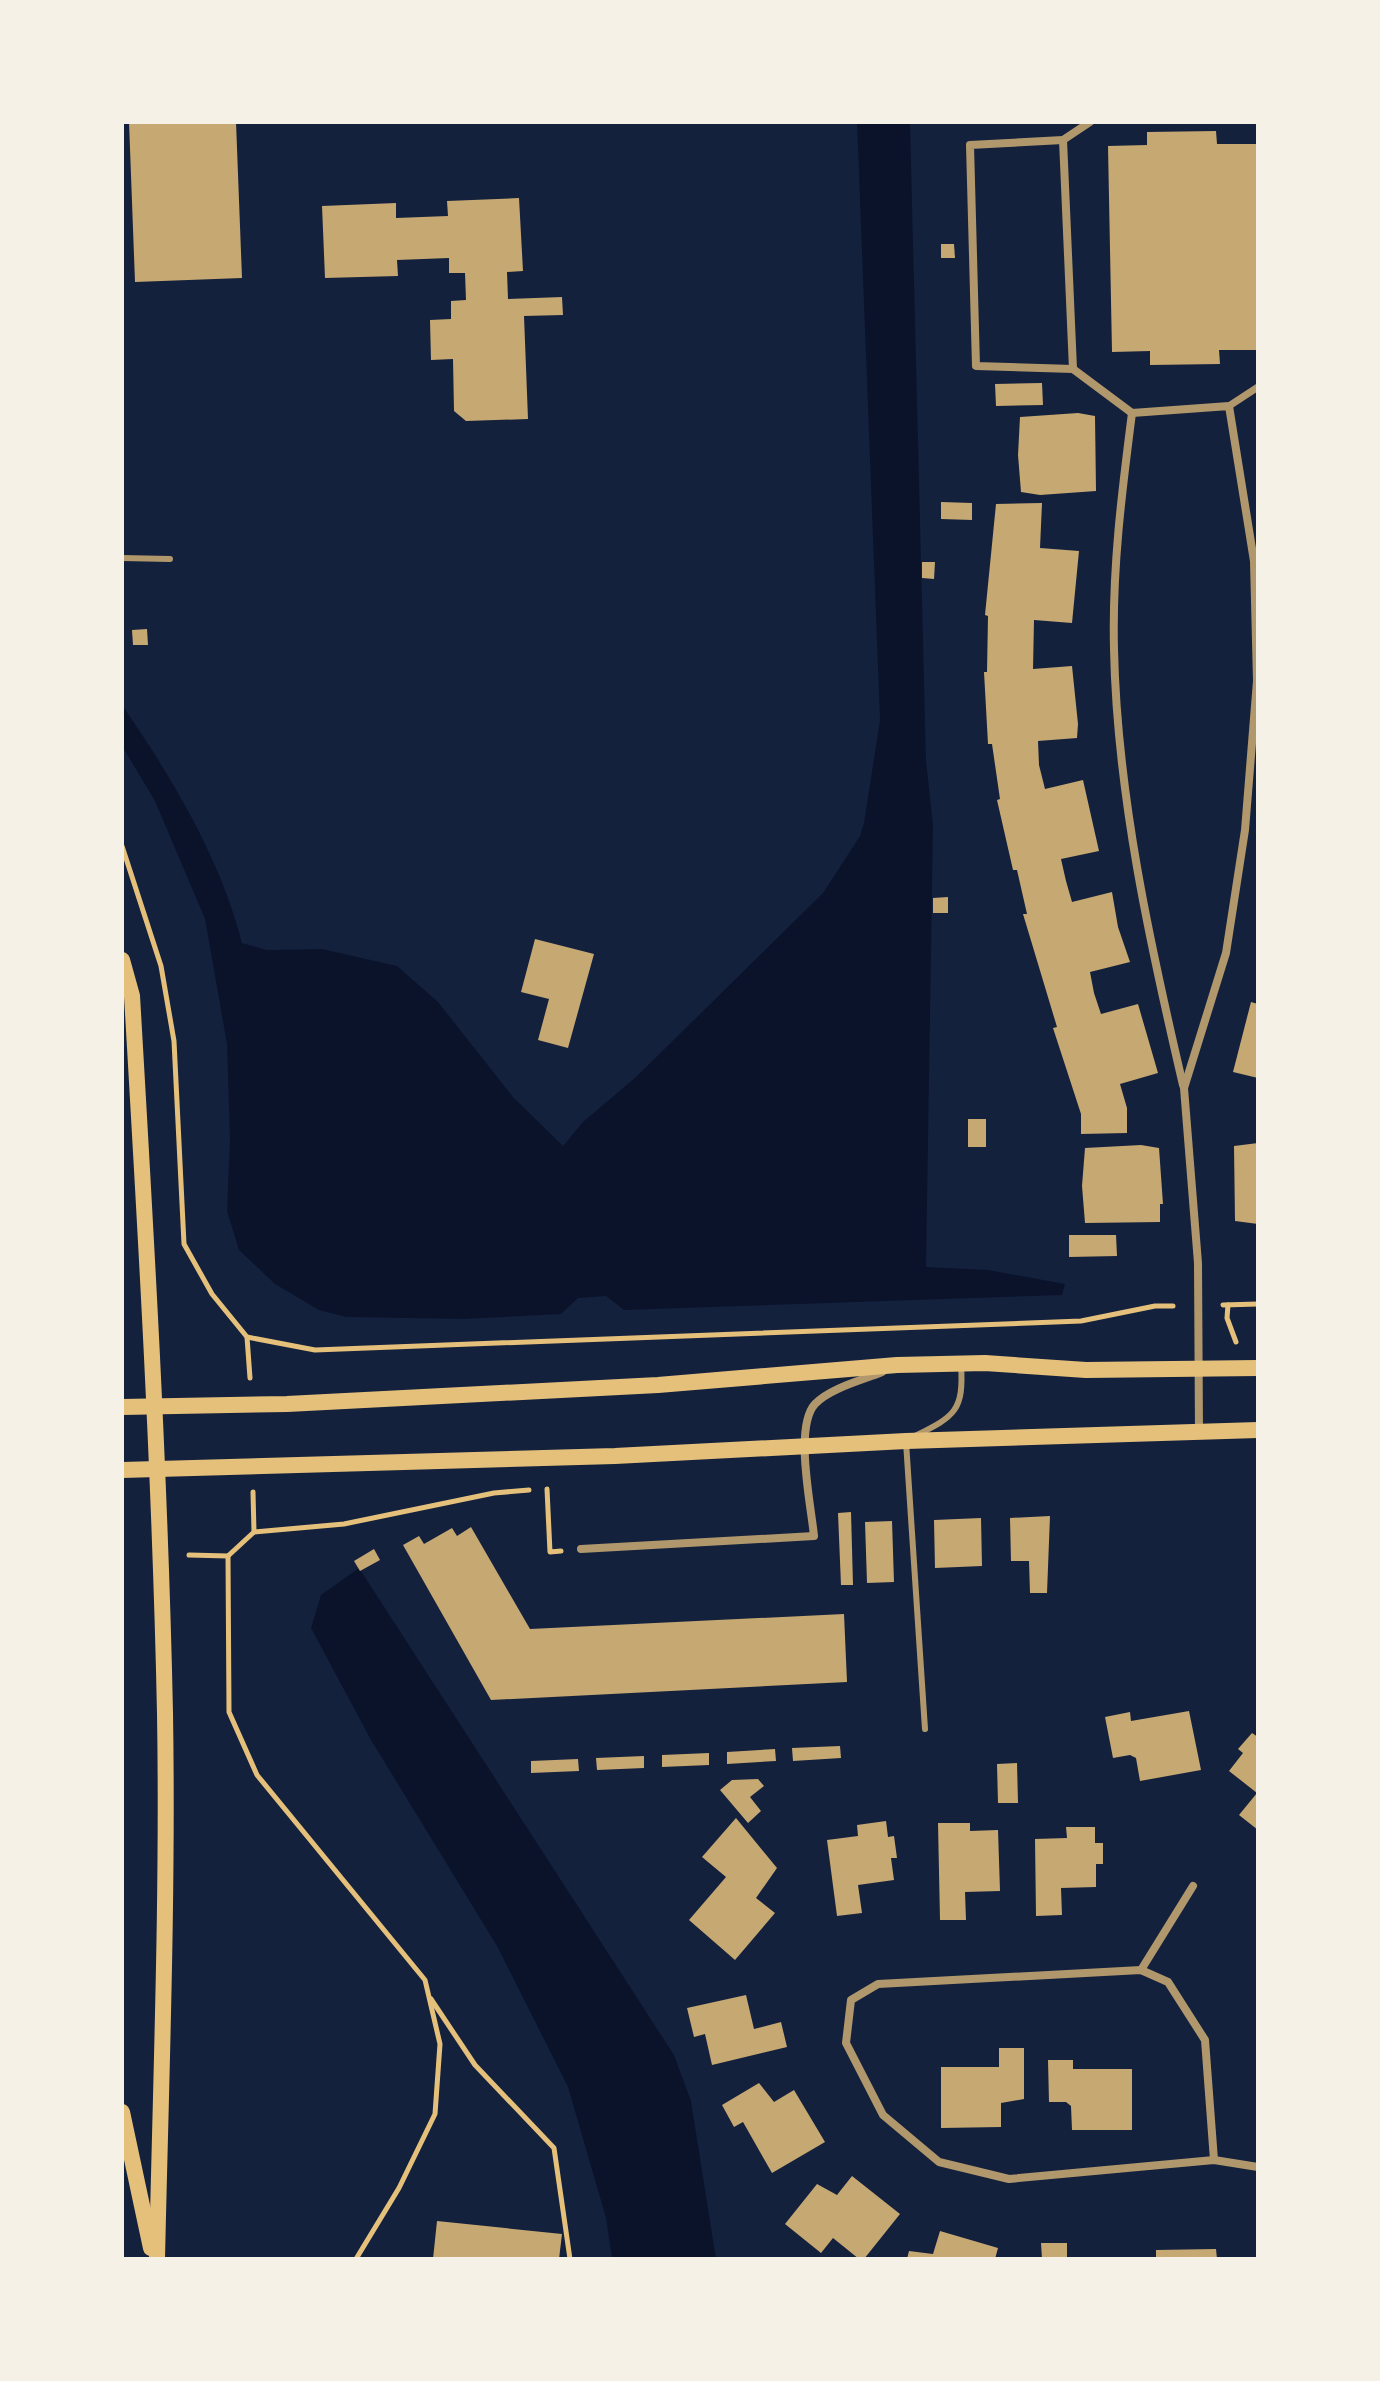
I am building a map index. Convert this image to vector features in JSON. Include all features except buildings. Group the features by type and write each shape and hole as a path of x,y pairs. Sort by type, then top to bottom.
{"main road":[{"path":"122,960 132,996 158,1470 166,1896 155,2259"},
{"path":"122,1407 250,1405 658,1385 897,1365 961,1363 1086,1370 1258,1368"},
{"path":"122,1470 1258,1430"},
{"path":"122,2112 155,2259"}],"street":[{"path":"1090,122 1063,140 970,145 976,366 1073,369 1132,413 1229,406 1258,387"},
{"path":"1063,140 1073,369"},
{"path":"1184,1088 1226,953 1245,830 1257,681 1254,561 1229,406"},
{"path":"1132,413 1118,518 1114,650 1129,811 1148,928 1184,1088 1198,1306 1199,1432"},
{"path":"581,1549 814,1536 804,1428 816,1402 897,1365"},
{"path":"1141,1970 1193,1886"},
{"path":"1214,2160 1205,2040 1168,1982 1141,1970 878,1984 851,2000 846,2043 883,2115 939,2162 1009,2179 1214,2160 1258,2167"}],"lane":[{"path":"122,558 170,559"},
{"path":"925,1729 906,1441 957,1411 963,1393 961,1363"}],"path":[{"path":"122,846 161,966 174,1041 184,1244 212,1294 247,1337 250,1405"},
{"path":"1247,1346 1236,1342 1227,1318 1228,1305 1258,1304"},
{"path":"247,1337 315,1350 1081,1321 1155,1306 1198,1306"},
{"path":"253,1467 254,1532"},
{"path":"356,2259 399,2188 435,2114 440,2044 425,1980 257,1775 229,1712 228,1556 254,1532 281,1527 344,1524 494,1493 562,1488"},
{"path":"547,1489 550,1552 581,1549"},
{"path":"428,1995 475,2065 554,2148 570,2259"}],"water":[{"path":"857,122 910,122 926,761 933,825 926,1267 988,1270 1065,1284 1062,1295 624,1310 606,1296 578,1298 561,1314 464,1319 346,1317 319,1310 275,1284 239,1250 227,1211 230,1139 227,1044 205,919 155,801 122,746 122,705 176,789 208,850 242,943 267,950 322,949 397,966 438,1002 513,1097 563,1146 583,1122 636,1077 823,893 860,836 864,823 880,720"},
{"path":"359,1568 674,2055 691,2101 716,2259 612,2259 606,2218 568,2087 497,1946 371,1740 311,1628 321,1595"}]}
